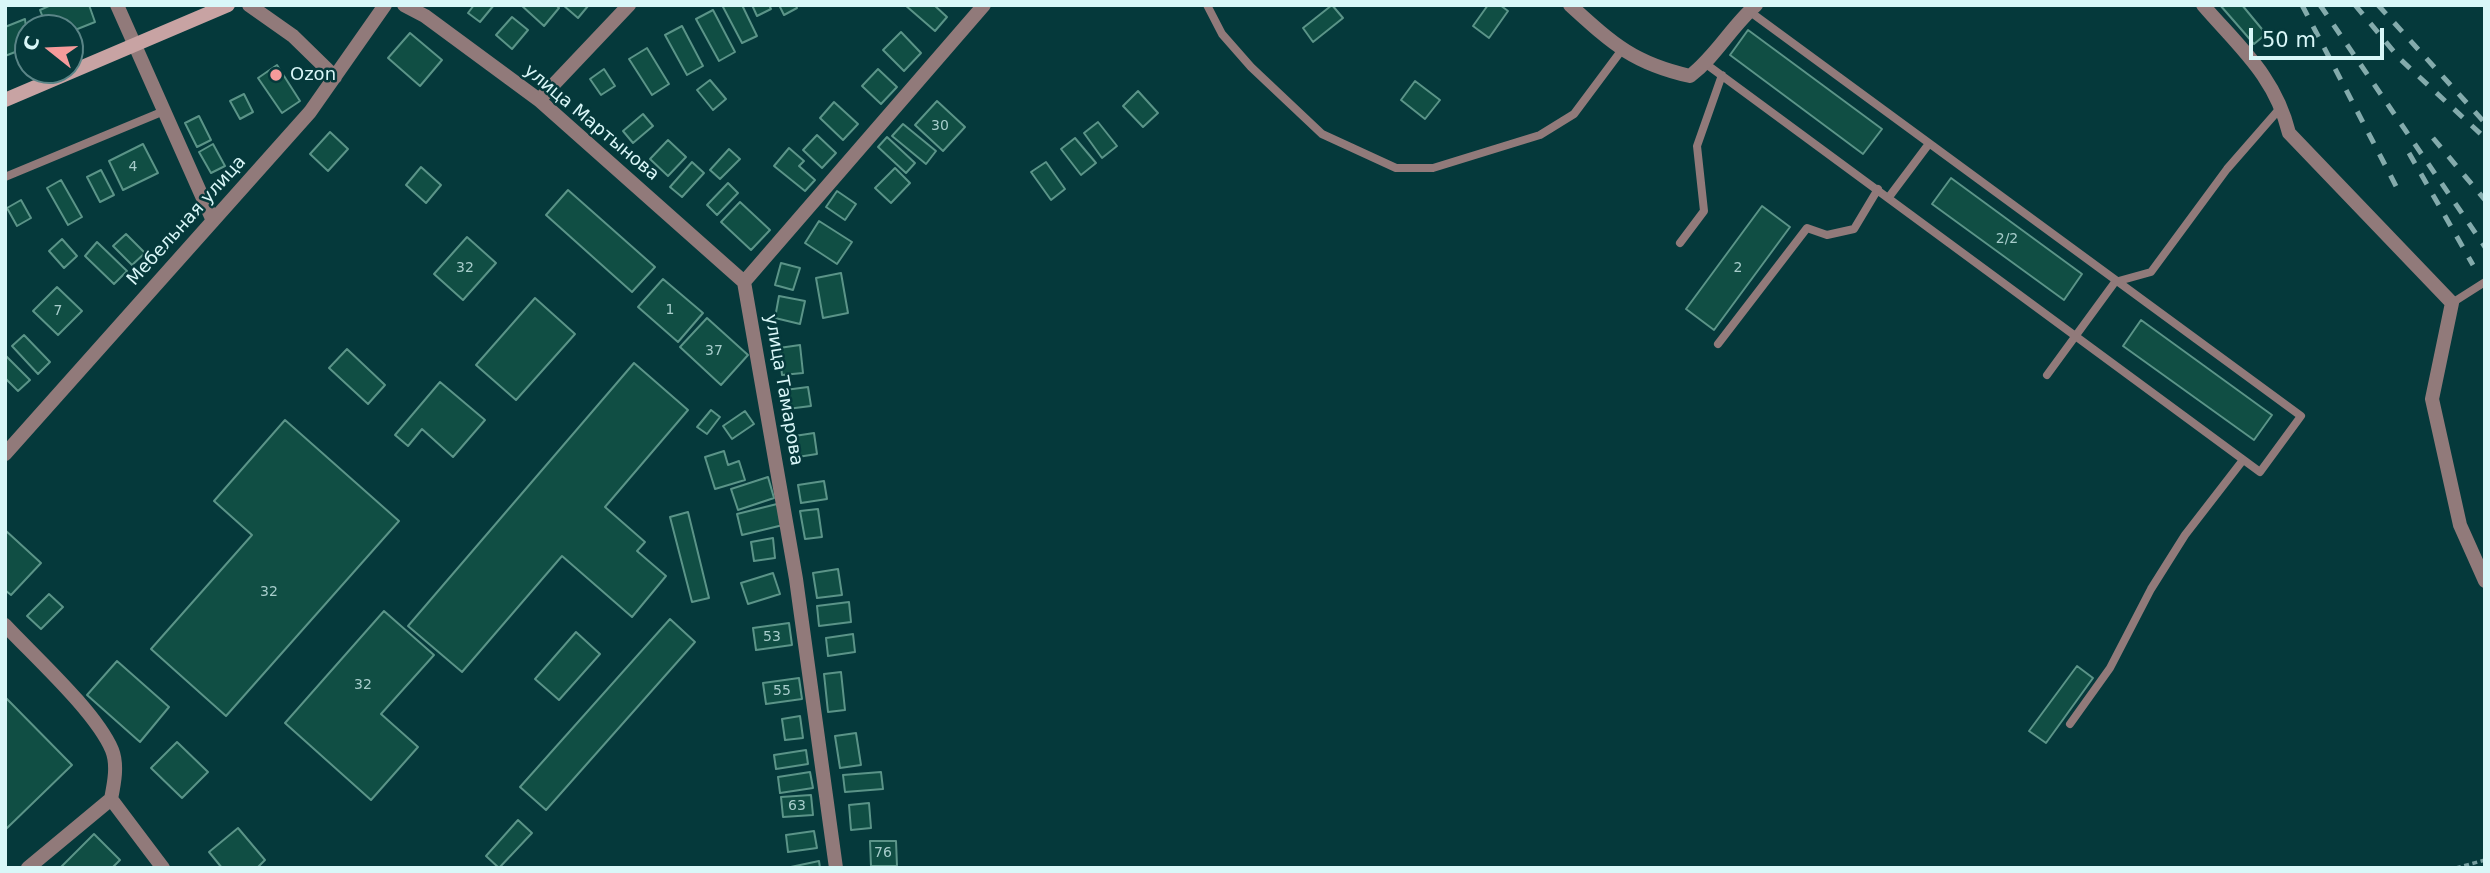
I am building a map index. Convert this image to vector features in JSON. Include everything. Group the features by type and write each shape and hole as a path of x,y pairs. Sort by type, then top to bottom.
{"street":[{"path":"117,5 213,221"},
{"path":"5,100 228,5"},
{"path":"249,5 293,36 335,77"},
{"name":"Мебельная улица","path":"5,454 310,112 385,5"},
{"name":"улица Мартынова","path":"404,5 425,16 539,100 744,282"},
{"path":"539,100 629,5"},
{"path":"744,282 984,5"},
{"path":"1570,5 1621,51 1659,69 1690,76 1706,64 1727,34 1753,8"},
{"path":"2203,5 2269,81 2282,106 2289,134 2452,303 2432,399 2460,525 2485,581"},
{"name":"улица Тамарова","path":"744,282 796,579 836,868"},
{"path":"5,625 81,705 113,751 116,773 111,799 28,868"},
{"path":"111,799 163,868"}],"lane":[{"path":"1207,5 1222,34 1244,59 1322,134 1396,168 1433,168 1540,135 1574,114 1621,51"},
{"path":"1706,64 2260,472 2301,416 1928,145 1753,8"},
{"path":"1680,243 1704,211 1697,146 1721,75"},
{"path":"2047,375 2115,282 2151,272 2219,179 2282,106"},
{"path":"5,177 163,111"},
{"path":"1889,197 1928,145"},
{"path":"1718,344 1807,228 1827,235 1854,229 1878,189"},
{"path":"2452,303 2485,282"},
{"path":"2070,724 2110,668 2151,589 2185,535 2244,460"}],"path":[{"path":"2456,868 2485,860"}],"building":[{"path":"51,5 89,5 95,22 84,26 84,14 42,14 40,10"},
{"path":"474,5 494,5 480,22 468,13"},
{"path":"521,5 556,5 559,8 544,26"},
{"path":"563,5 587,5 588,6 578,18"},
{"path":"722,5 742,5 757,36 742,43"},
{"path":"752,5 769,5 771,9 757,16"},
{"path":"779,5 795,5 797,8 784,15"},
{"path":"905,5 934,5 947,17 935,31"},
{"path":"1332,5 1343,18 1313,42 1303,28"},
{"path":"1488,5 1500,5 1508,11 1489,38 1473,26"},
{"path":"2220,5 2242,5 2266,34 2254,44"},
{"path":"713,10 735,52 719,61 696,19"},
{"path":"512,17 528,30 512,49 496,35"},
{"path":"14,23 14,52 5,56 5,27"},
{"path":"682,26 703,66 687,75 665,35"},
{"path":"1748,30 1882,129 1863,154 1730,55"},
{"path":"901,32 921,53 904,71 883,50"},
{"path":"410,33 442,60 420,86 388,58"},
{"path":"647,48 669,84 652,95 629,59"},
{"path":"277,65 300,101 282,113 258,78"},
{"path":"604,69 615,86 601,95 590,79"},
{"path":"878,69 897,87 881,104 862,86"},
{"path":"710,80 726,99 713,110 697,90"},
{"path":"1415,81 1440,100 1425,119 1401,100"},
{"path":"1138,91 1158,113 1143,127 1123,106"},
{"path":"244,94 253,112 240,119 230,101"},
{"path":"937,101 965,127 943,151 915,125"},
{"path":"834,102 858,124 843,140 820,118"},
{"path":"643,114 653,126 633,143 623,131"},
{"path":"199,116 211,140 197,147 185,123"},
{"path":"1098,122 1117,146 1102,158 1084,133"},
{"path":"903,124 936,151 926,164 892,136"},
{"path":"330,132 348,149 328,171 310,154"},
{"path":"817,135 836,153 822,168 803,150"},
{"path":"887,137 915,163 906,173 878,147"},
{"path":"1075,138 1096,163 1081,175 1061,149"},
{"path":"668,140 686,157 668,176 650,159"},
{"path":"143,144 158,173 123,190 109,161"},
{"path":"213,144 225,166 211,173 199,152"},
{"path":"789,148 804,161 799,166 815,180 805,191 774,166"},
{"path":"729,149 740,159 720,179 710,170"},
{"path":"692,162 704,173 682,197 670,187"},
{"path":"1046,162 1065,189 1051,200 1031,172"},
{"path":"421,167 441,185 426,203 406,185"},
{"path":"895,168 910,183 891,203 875,188"},
{"path":"101,170 114,195 100,202 87,177"},
{"path":"1951,178 2082,274 2064,300 1932,204"},
{"path":"61,180 82,217 68,225 47,188"},
{"path":"728,183 738,193 717,215 707,205"},
{"path":"568,190 655,267 632,292 546,215"},
{"path":"837,191 856,204 845,220 826,207"},
{"path":"21,200 31,218 17,226 7,208"},
{"path":"740,202 770,230 751,250 721,222"},
{"path":"1762,206 1790,227 1714,330 1686,309"},
{"path":"819,221 852,242 837,264 805,243"},
{"path":"126,234 145,253 132,265 113,246"},
{"path":"467,237 496,263 463,300 434,274"},
{"path":"62,239 77,256 64,268 49,251"},
{"path":"97,242 127,271 114,284 85,256"},
{"path":"781,263 800,268 793,290 775,285"},
{"path":"841,273 848,313 823,318 816,278"},
{"path":"663,279 703,313 678,342 638,307"},
{"path":"57,287 82,311 58,335 33,311"},
{"path":"779,296 805,301 800,324 775,318"},
{"path":"535,298 575,334 516,400 476,365"},
{"path":"707,318 748,355 721,385 680,347"},
{"path":"2141,320 2272,415 2254,440 2123,346"},
{"path":"24,335 50,362 38,374 12,346"},
{"path":"800,345 803,373 782,375 779,348"},
{"path":"347,349 385,385 368,404 329,368"},
{"path":"5,355 30,380 18,391 5,378"},
{"path":"634,363 688,410 605,507 645,542 637,551 666,576 632,617 562,556 462,672 408,626"},
{"path":"440,382 485,420 453,457 422,429 408,446 395,435"},
{"path":"808,387 811,406 787,409 785,390"},
{"path":"711,410 720,417 707,434 697,427"},
{"path":"745,411 754,424 732,439 723,426"},
{"path":"285,420 399,521 226,716 151,649 252,535 214,501"},
{"path":"814,433 817,454 791,458 788,437"},
{"path":"724,451 728,465 739,461 745,480 715,489 705,457"},
{"path":"768,477 774,498 738,510 731,489"},
{"path":"824,481 827,499 801,503 798,485"},
{"path":"777,504 783,525 742,535 737,514"},
{"path":"818,509 822,537 805,539 800,511"},
{"path":"688,512 709,598 692,602 670,517"},
{"path":"5,530 41,563 11,595 5,590"},
{"path":"773,538 775,558 754,561 751,542"},
{"path":"838,569 842,595 817,598 813,573"},
{"path":"773,573 780,594 748,604 741,583"},
{"path":"49,594 63,607 41,629 27,616"},
{"path":"849,602 851,622 819,626 817,606"},
{"path":"384,611 434,655 381,714 418,747 371,800 285,723"},
{"path":"670,619 695,642 546,810 520,787"},
{"path":"789,623 792,645 756,650 753,628"},
{"path":"576,632 600,654 559,700 535,679"},
{"path":"853,634 855,652 828,656 826,638"},
{"path":"117,661 169,707 140,742 87,695"},
{"path":"2077,666 2093,678 2046,743 2029,731"},
{"path":"841,672 845,710 828,712 824,674"},
{"path":"799,678 802,699 766,704 763,683"},
{"path":"5,697 72,765 5,830"},
{"path":"800,716 803,738 785,740 782,719"},
{"path":"856,733 861,765 840,768 835,736"},
{"path":"177,742 208,772 182,798 151,768"},
{"path":"806,750 808,764 776,769 774,755"},
{"path":"810,772 813,788 780,793 778,777"},
{"path":"881,772 883,789 845,792 843,775"},
{"path":"811,795 813,815 783,817 781,797"},
{"path":"869,803 871,828 851,830 849,805"},
{"path":"518,820 532,833 499,868 486,856"},
{"path":"238,828 265,860 257,868 222,868 209,852"},
{"path":"814,831 817,848 788,852 786,835"},
{"path":"94,834 120,860 112,868 60,868"},
{"path":"870,841 896,841 897,866 871,866"},
{"path":"819,861 820,868 786,868"}],"railway":[{"path":"2302,5 2397,188"},
{"path":"2320,5 2485,247"},
{"path":"2355,5 2400,59 2485,138"},
{"path":"2378,5 2485,123"},
{"path":"2433,138 2485,200"},
{"path":"2409,153 2473,265"}],"place":[{"name":"Ozon","path":"276,75"}]}
